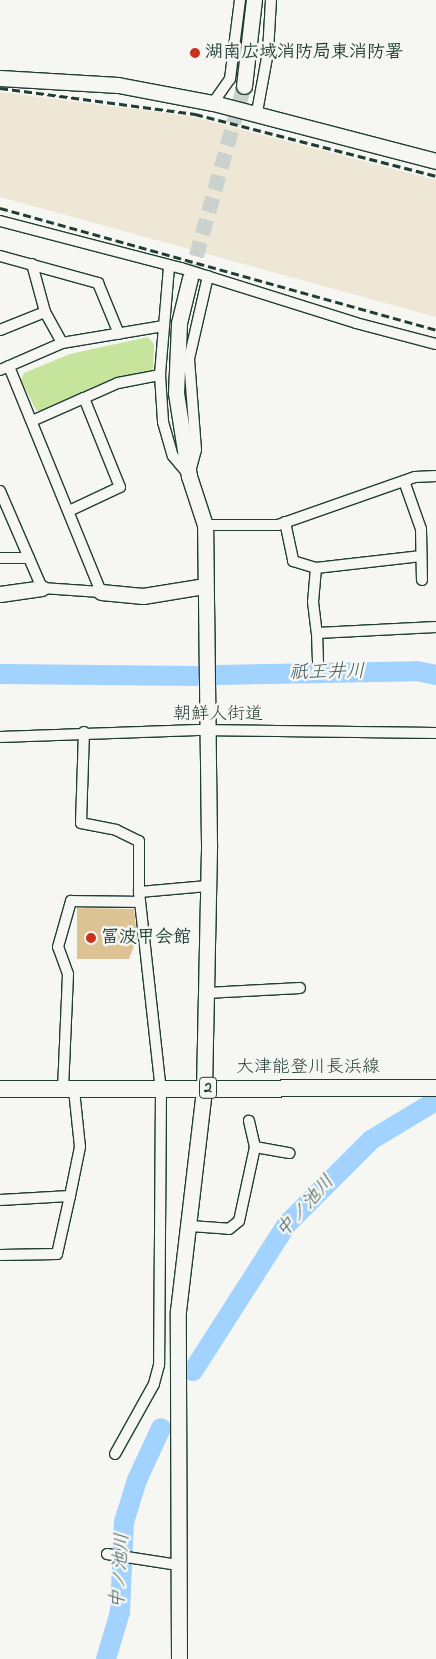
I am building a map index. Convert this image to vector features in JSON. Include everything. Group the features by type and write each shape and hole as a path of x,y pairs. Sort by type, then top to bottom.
{"main road":[{"name":"大津能登川長浜線","path":"0,1089 162,1091 204,1088 436,1088"}],"street":[{"path":"214,103 230,79 240,0"},
{"path":"244,86 254,0"},
{"path":"257,112 268,52 271,0"},
{"path":"0,78 118,85 214,103 257,112 436,161"},
{"path":"0,221 208,276 356,324 436,344"},
{"path":"0,256 98,283 119,334"},
{"path":"32,264 45,312 62,344"},
{"path":"169,267 160,375 163,422 173,456 189,476"},
{"path":"189,476 196,450 189,359 208,276"},
{"path":"179,1659 178,1311 190,1226 204,1088 208,886 208,731 204,525 189,476 176,393 175,360 190,278"},
{"path":"0,330 45,312"},
{"path":"101,592 71,510 32,421 5,368 62,344 164,326"},
{"path":"32,421 118,383 160,375"},
{"path":"71,510 120,487 84,398"},
{"path":"204,525 285,522 404,481 436,476"},
{"path":"404,481 420,529 422,580"},
{"path":"0,491 42,588"},
{"path":"285,522 293,561 316,568 421,556"},
{"path":"0,558 29,558"},
{"path":"316,568 313,602 318,664"},
{"path":"0,594 42,588 143,596 205,586"},
{"path":"317,633 436,627"},
{"path":"84,732 80,824 116,830 139,841 139,897 162,1091 158,1365 154,1384 115,1454"},
{"name":"朝鮮人街道","path":"0,737 84,732 436,733"},
{"path":"0,1255 56,1254 80,1147 68,1090 68,974 58,947 72,901 139,897 208,886"},
{"path":"206,993 300,988"},
{"path":"190,1226 229,1229 240,1221 254,1147 248,1121"},
{"path":"254,1147 289,1153"},
{"path":"0,1200 70,1196"},
{"path":"107,1554 178,1565"}],"shaded area":[{"path":"0,92 190,116 436,180 436,317 0,197"}],"green space":[{"path":"148,337 154,344 153,369 147,375 42,412 36,410 21,380 24,373 70,354"}],"building":[{"name":"冨波甲会館","path":"77,908 134,909 137,938 129,959 77,959"}],"waterway":[{"name":"祇王井川","path":"217,675 417,671 436,675"},
{"name":"祇王井川","path":"0,674 196,676"},
{"name":"中ノ池川","path":"193,1371 287,1224 371,1140 436,1101"},
{"name":"中ノ池川","path":"106,1659 120,1612 124,1522 137,1480 161,1428"}],"tunnel":[{"path":"190,278 244,86"}],"railway":[{"path":"0,88 195,114 436,176"},
{"path":"0,208 436,330"}],"place":[{"name":"湖南広域消防局東消防署","path":"195,53"},
{"name":"冨波甲会館","path":"91,938"}]}
